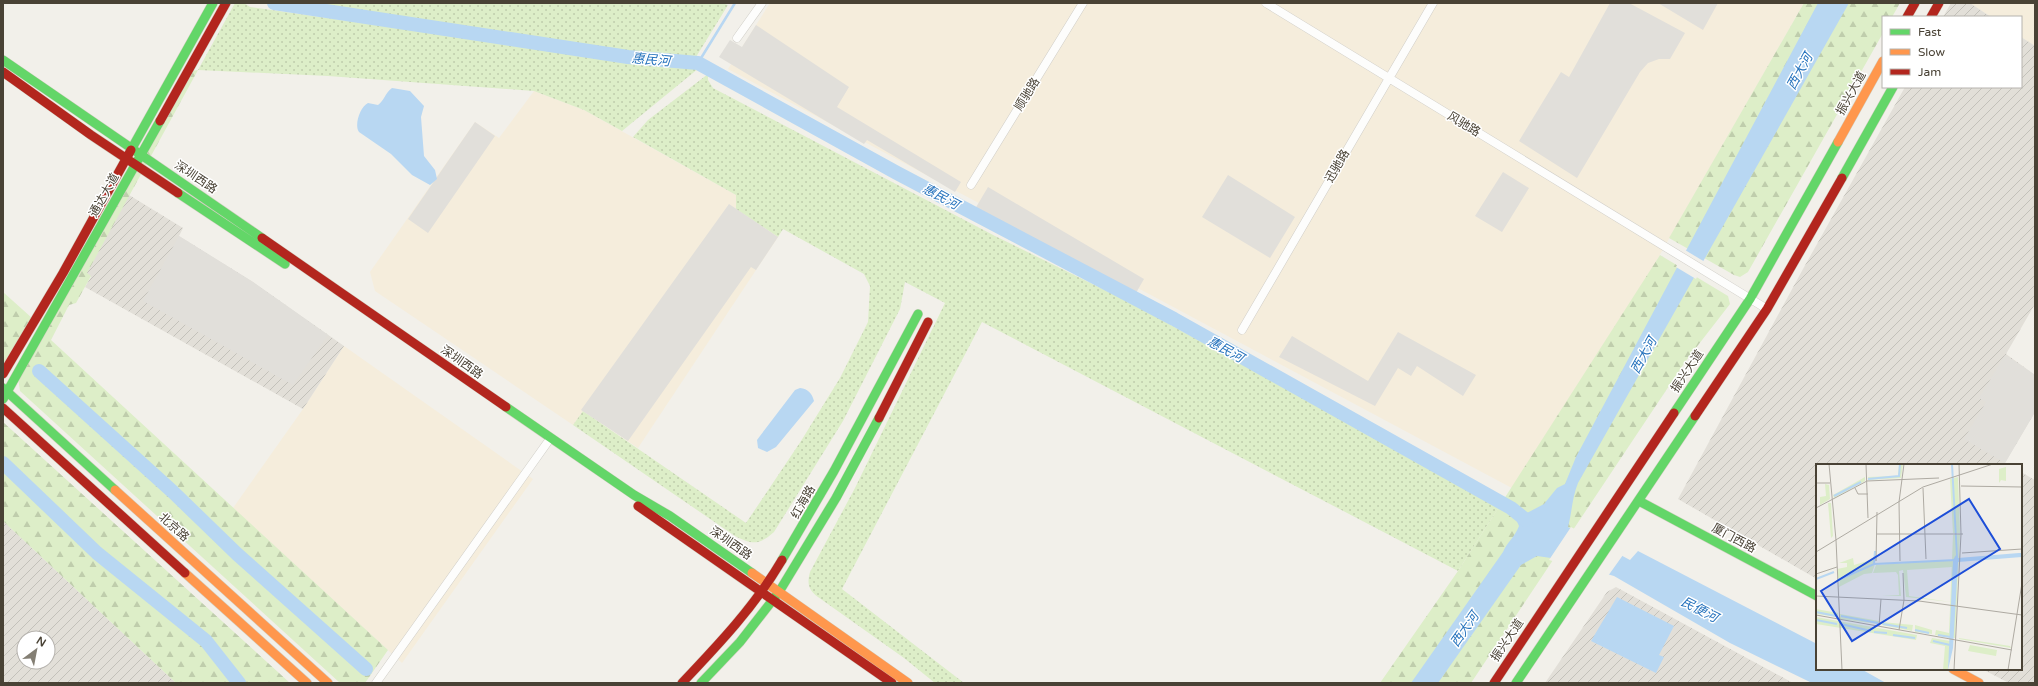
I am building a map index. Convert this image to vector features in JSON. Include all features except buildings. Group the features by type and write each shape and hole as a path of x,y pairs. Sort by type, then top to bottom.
{"street":[{"name":"通达大道","path":"3,374 63,273 213,3"},
{"name":"通达大道","path":"4,393 226,3"},
{"path":"737,38 762,3"},
{"name":"顺驰路","path":"971,185 1083,3"},
{"name":"风驰路","path":"1266,3 1767,309"},
{"name":"迅驰路","path":"1242,330 1433,3"},
{"path":"1908,16 1915,3"},
{"path":"1932,16 1939,3"},
{"name":"深圳西路","path":"3,60 133,148 628,491 670,516 892,683"},
{"name":"振兴大道","path":"1494,683 1750,299 1882,63"},
{"name":"深圳西路","path":"3,72 135,164 547,443 766,588"},
{"path":"1516,683 1617,535 1767,309 1892,88"},
{"name":"红海路","path":"682,683 725,638 766,588 834,471 918,314"},
{"path":"701,683 740,642 777,596 839,492 876,424 928,322"},
{"name":"北京路","path":"4,393 328,683"},
{"path":"3,408 307,683"},
{"path":"376,683 547,443"},
{"name":"厦门西路","path":"1639,500 1816,595"},
{"name":"深圳西路","path":"777,596 908,683"},
{"path":"1955,670 1979,683"}],"shaded area":[{"path":"770,3 1804,3 1523,494 728,69"},
{"path":"1610,3 1629,3 1685,33 1670,59 1659,59 1648,63 1640,72 1577,178 1519,141 1561,72 1569,77"},
{"path":"1658,3 1718,3 1703,30"},
{"path":"1951,3 1970,3 1990,16 1944,16"},
{"path":"1970,3 2035,3 2035,46 2022,38 2022,16 1990,16"},
{"path":"756,25 849,87 837,107 961,182 955,192 867,140 864,144 719,57 730,40 742,47"},
{"path":"2022,38 2035,46 2035,304 2006,354 2035,375 2035,412 2005,463 2007,464 1816,464 1816,578 1678,499 1803,269 1904,88 2022,88"},
{"path":"534,91 584,110 736,195 736,209 778,237 638,448 583,411 573,425 375,291 370,272 475,122 499,138"},
{"path":"475,122 495,136 428,233 408,219"},
{"path":"1503,172 1529,188 1502,232 1475,216"},
{"path":"1228,175 1295,217 1270,258 1202,217"},
{"path":"988,187 1144,279 1136,293 975,209"},
{"path":"129,195 183,228 179,236 253,282 344,346 303,409 85,287 91,277 86,273"},
{"path":"729,204 778,237 756,270 751,267 628,441 581,410"},
{"path":"179,236 253,282 328,335 293,385 143,301"},
{"path":"1398,332 1476,375 1463,396 1417,366 1411,376 1398,368 1375,406 1279,357 1292,336 1368,381"},
{"path":"344,346 533,479 402,663 233,508 303,409"},
{"path":"2005,355 2035,375 2035,412 2005,463 1964,439 1986,402 1979,398"},
{"path":"2022,473 2035,480 2035,680 2033,683 2009,683 1984,670 2022,670"},
{"path":"3,521 176,683 3,683"},
{"path":"1616,587 1793,683 1545,683 1607,592"}],"green space":[{"path":"235,3 244,3 250,7 559,51 699,68 622,131 584,110 534,91 328,76 198,70"},
{"path":"298,3 722,3 728,5 696,57 692,60 619,53"},
{"path":"1804,3 1900,3 1893,16 1882,16 1882,35 1748,272 1740,277 1734,275 1669,238"},
{"path":"198,70 87,273 91,276 76,303 69,305 51,340 388,650 365,683 340,683 20,391 18,378 193,71"},
{"path":"708,74 708,80 713,88 995,236 1133,304 1499,507 1458,571 982,322 842,589 964,683 935,683 904,658 812,592 809,586 809,580 810,572 855,488 945,303 905,282 900,309 843,421 774,532 760,541 751,542 735,536 573,425 583,411 746,523 801,441 840,378 868,322 870,286 864,274 783,229 778,237 736,209 736,195 633,137 648,120"},
{"path":"1660,255 1728,296 1730,304 1685,362 1471,683 1380,683 1458,571"},
{"path":"3,292 32,318 3,364"},
{"path":"3,422 290,683 176,683 3,521"}],"water":[{"path":"1818,3 1849,3 1578,483 1574,494 1568,527 1630,560 1638,551 1816,643 1816,670 1863,670 1886,683 1812,683 1730,643 1614,576 1551,558 1537,556 1521,565 1438,683 1411,683 1503,552 1519,526 1511,508 1527,513 1544,504 1557,488 1565,484 1576,457"},
{"path":"392,88 410,91 424,106 421,117 424,156 435,170 437,179 430,185 412,175 391,154 359,132 357,125 359,116 365,105 368,103 378,105"},
{"path":"800,388 809,392 814,401 776,447 767,452 758,448 757,440 795,390"},
{"path":"1617,597 1674,626 1659,655 1664,657 1656,673 1591,641"}],"pier":[{"path":"1685,250 1705,262 1696,279 1676,267"},
{"path":"1571,527 1623,555 1608,576 1549,560"}],"waterway":[{"name":"惠民河","path":"274,3 628,57 698,63 897,173 1174,319 1511,508 1526,520"},
{"path":"698,63 735,3"},
{"path":"39,371 173,492 237,554 366,669"},
{"path":"3,463 97,553 206,641 239,683"}],"traffic: fast":[{"path":"131,150 213,3"},
{"path":"3,60 262,238"},
{"path":"1842,178 1892,88"},
{"path":"3,399 160,121"},
{"path":"1674,413 1750,299 1838,142"},
{"path":"178,193 285,264"},
{"path":"782,560 834,471 918,314"},
{"path":"3,388 115,490"},
{"path":"506,407 634,495 670,516 752,573"},
{"path":"1516,683 1695,416"},
{"path":"701,683 740,642 779,592 836,498 879,418"},
{"path":"1639,501 1816,595"}],"traffic: slow":[{"path":"1838,142 1882,63"},
{"path":"115,490 328,683"},
{"path":"185,573 307,683"},
{"path":"752,573 908,683"},
{"path":"1955,670 1979,683"}],"traffic: jam":[{"path":"160,121 226,3"},
{"path":"1908,16 1915,3"},
{"path":"1932,16 1939,3"},
{"path":"3,72 91,135 178,193"},
{"path":"3,374 63,273 131,150"},
{"path":"1695,416 1767,309 1842,178"},
{"path":"262,238 506,407"},
{"path":"879,418 928,322"},
{"path":"3,408 185,573"},
{"path":"1494,683 1674,413"},
{"path":"638,506 892,683"},
{"path":"682,683 723,639 748,609 782,560"}],"water label":[{"name":"西大河","path":"1799,71"},
{"name":"西大河","path":"1643,355"},
{"name":"民便河","path":"1700,609"},
{"name":"西大河","path":"1464,629"}]}
